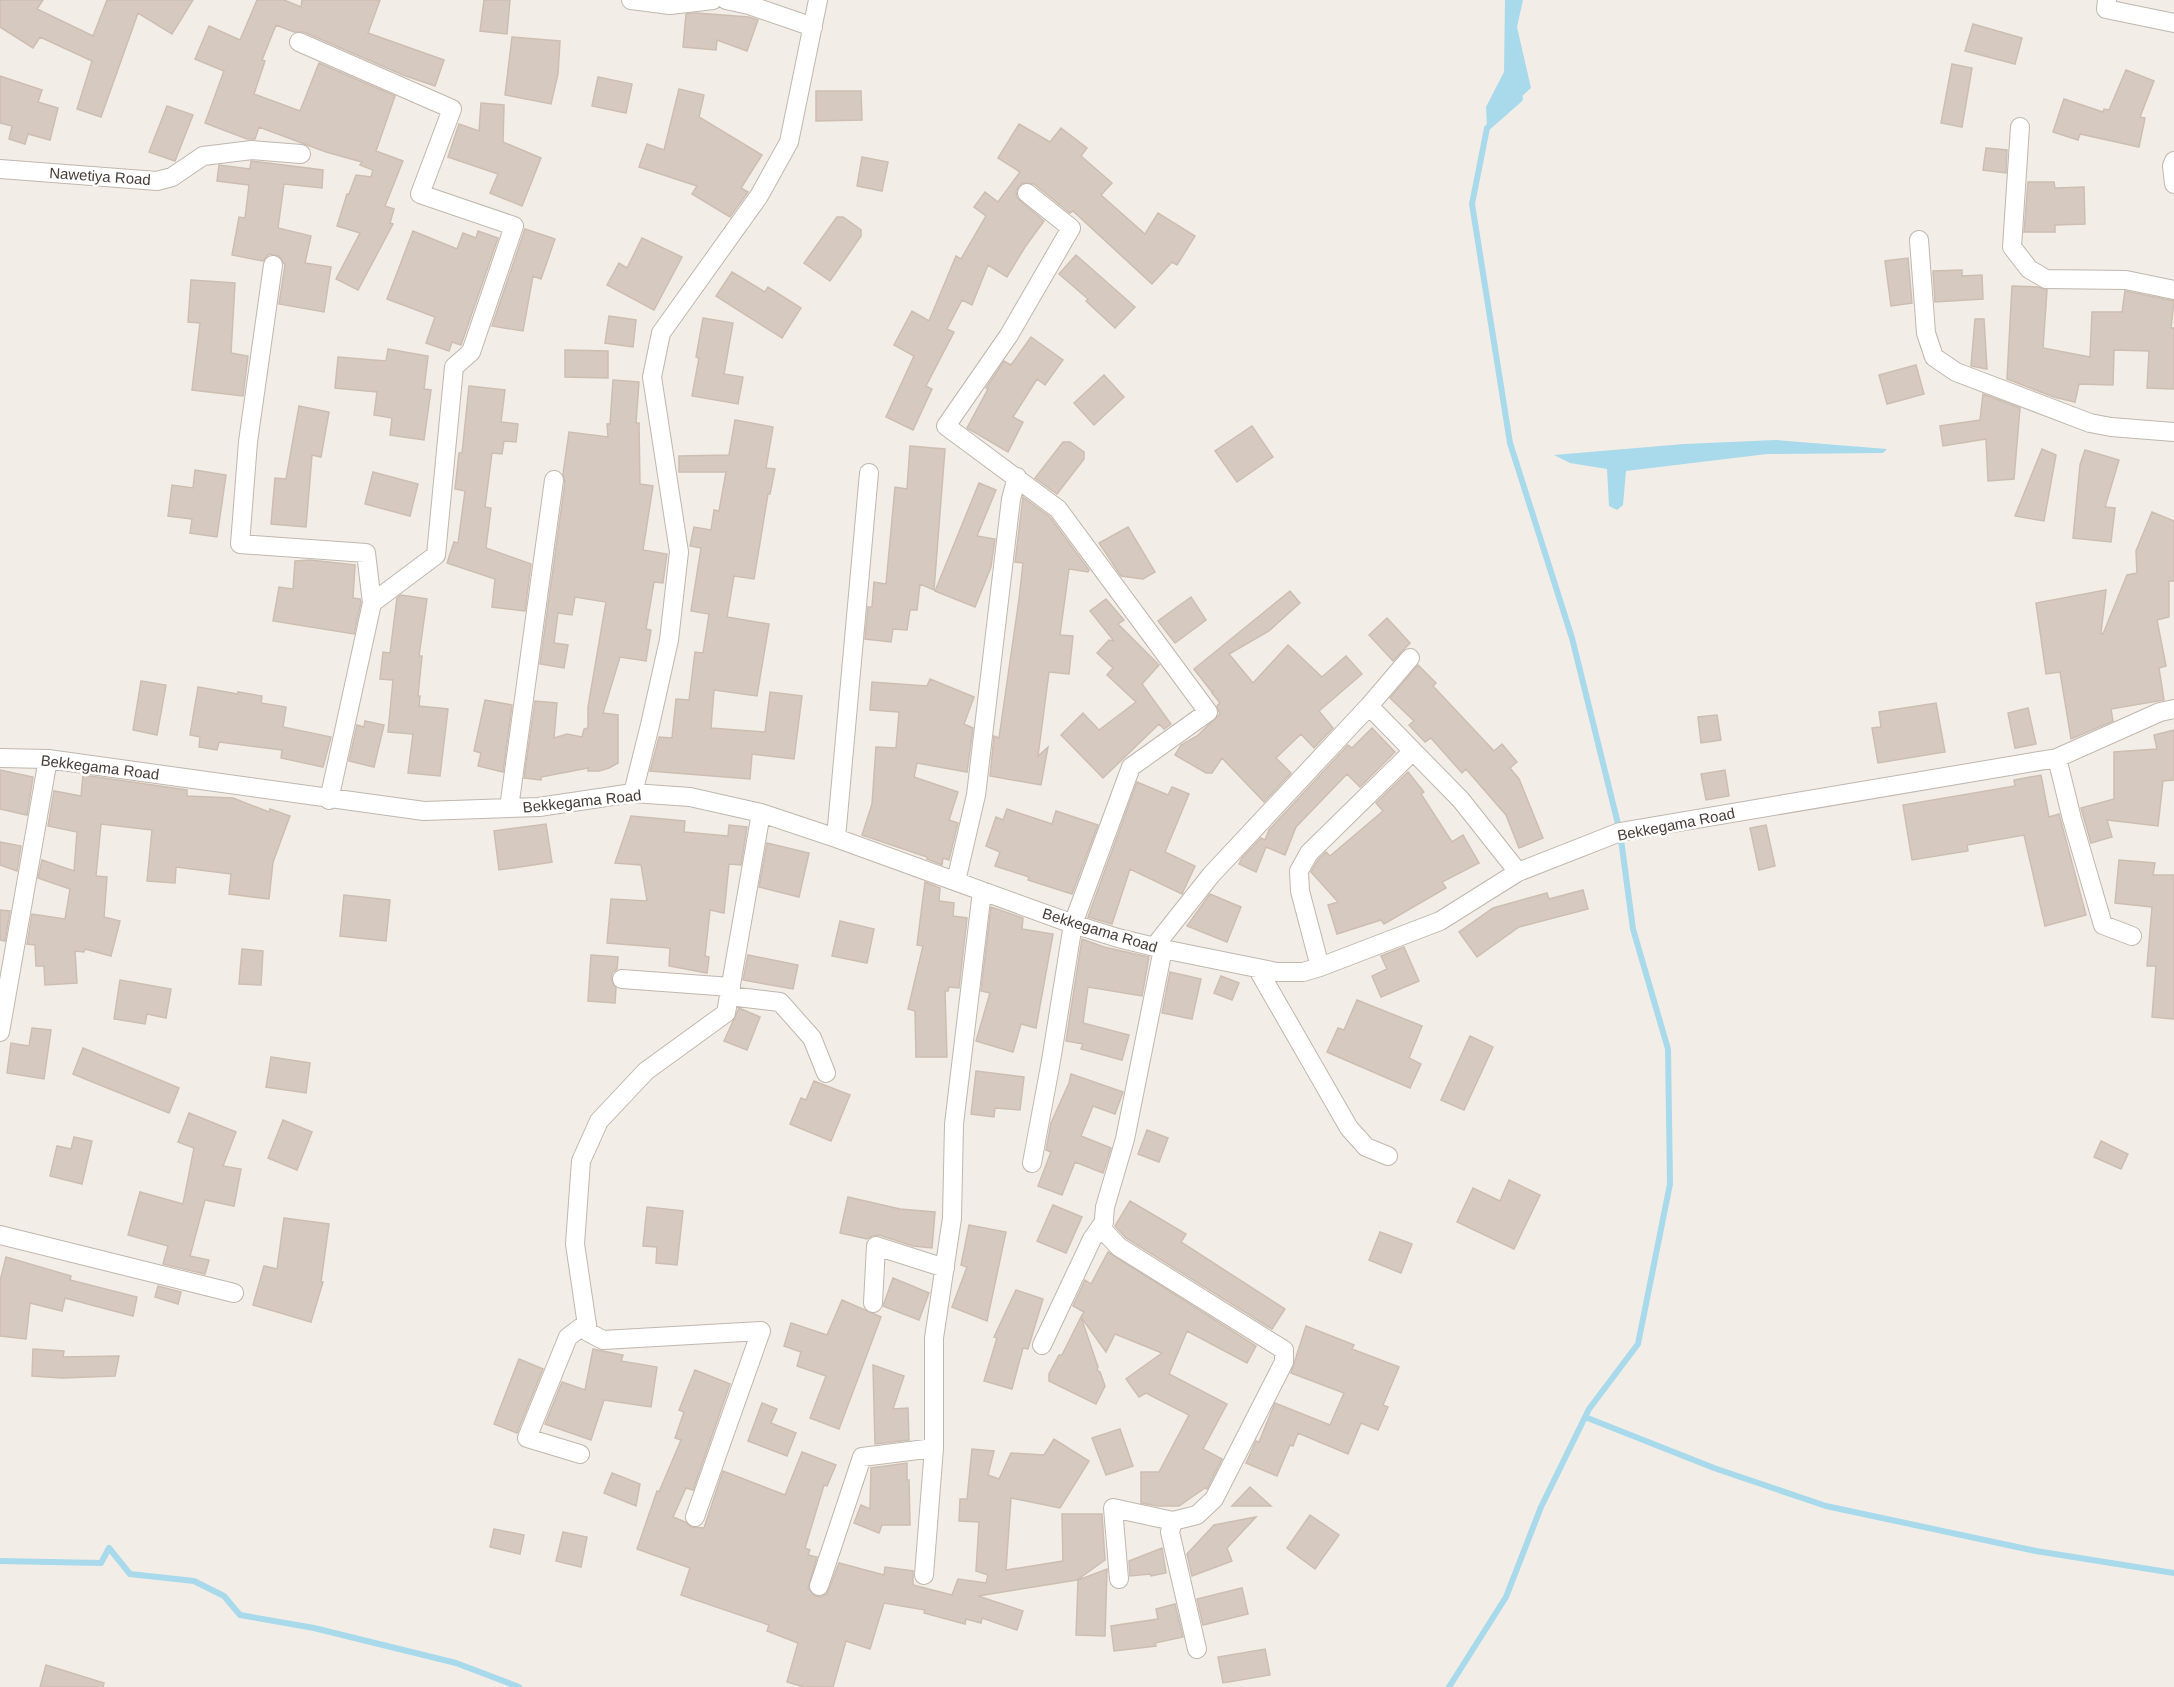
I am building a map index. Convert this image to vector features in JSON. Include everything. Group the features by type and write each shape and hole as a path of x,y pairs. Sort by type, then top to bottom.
{"street":[{"path":"631,0 670,5 713,0"},
{"path":"726,0 749,5 813,27"},
{"path":"633,793 669,640 679,552 652,377 661,333 759,196 789,142 818,0"},
{"path":"2107,0 2106,9 2174,23"},
{"path":"299,42 452,109 420,194 514,226 471,352 454,367 436,555 372,603"},
{"path":"2019,127 2012,247 2029,269 2046,279 2126,280 2174,290"},
{"name":"Nawetiya Road","path":"4,174 157,181 172,177 202,156 252,150 301,154"},
{"path":"2174,161 2172,166 2174,184"},
{"path":"1027,193 1071,228 1009,335 946,426 1058,509 1208,712 1131,767 1073,924 1032,1163"},
{"path":"1919,240 1926,333 1934,357 1956,372 2090,423 2174,432"},
{"path":"273,265 248,442 240,544 366,553 372,603 329,800"},
{"path":"836,838 869,473"},
{"path":"956,881 976,795 1011,499 1017,477"},
{"path":"509,808 554,480"},
{"path":"1119,1579 1113,1508 1173,1521 1197,1515 1214,1498 1284,1362 1284,1350 1119,1247 1104,1230 1105,1207 1125,1139 1159,948 1212,875 1369,706 1410,658"},
{"path":"1369,706 1461,800 1518,872"},
{"name":"Bekkegama Road","path":"0,758 48,759 329,800 424,811 539,807 633,793 690,797 761,813 1073,924 1159,948 1277,972 1303,972 1440,921 1518,872 1620,832 2057,758 2160,712 2174,709"},
{"path":"1320,967 1300,891 1299,871 1309,853 1413,750"},
{"path":"2057,758 2103,925 2133,936"},
{"path":"0,1032 48,759"},
{"path":"696,1517 761,1331 603,1341 588,1332 575,1244 581,1161 599,1121 646,1071 726,1013 761,813"},
{"path":"924,1575 934,1448 934,1338 952,1218 954,1124 982,891"},
{"path":"1257,968 1349,1128 1366,1147 1388,1156"},
{"path":"622,979 730,992 780,1002 812,1038 826,1073"},
{"path":"1042,1345 1092,1239 1104,1222"},
{"path":"0,1234 234,1293"},
{"path":"873,1303 876,1246 945,1268"},
{"path":"580,1454 527,1438 568,1338 587,1323"},
{"path":"819,1586 862,1456 934,1448"},
{"path":"1173,1521 1170,1532 1197,1648"}],"water":[{"path":"1505,0 1523,0 1517,27 1531,88 1487,128 1486,107 1504,72"},
{"path":"1776,440 1887,449 1883,453 1767,454 1626,471 1623,505 1617,510 1609,506 1607,469 1570,463 1554,455 1684,444"}],"building":[{"path":"0,0 43,0 37,9 93,36 107,0 193,0 172,34 138,13 101,117 77,109 92,61 40,37 33,48 0,27"},
{"path":"257,0 284,0 301,7 302,0 380,0 368,33 444,60 435,86 403,75 304,32 294,32 276,25 262,60 265,61 254,94 300,111 319,63 395,96 376,151 403,161 385,206 394,209 390,223 393,224 358,290 336,279 360,233 337,226 347,194 349,194 356,175 371,177 373,170 360,165 362,162 326,152 259,127 255,139 247,139 205,123 224,71 195,59 209,26 240,40"},
{"path":"484,0 510,0 507,34 480,31"},
{"path":"686,14 749,17 758,20 747,51 717,40 716,50 683,47"},
{"path":"1973,24 2022,38 2015,64 1965,51"},
{"path":"512,37 560,41 558,74 551,104 505,95"},
{"path":"1952,64 1972,68 1962,127 1941,123"},
{"path":"2126,70 2154,81 2140,117 2145,118 2139,147 2080,134 2078,140 2053,132 2064,99 2103,112 2104,109 2109,110"},
{"path":"0,76 42,90 38,102 58,108 50,140 28,134 25,144 9,139 12,126 0,123"},
{"path":"598,77 632,84 626,113 592,106"},
{"path":"679,89 704,95 699,117 762,155 741,188 748,192 730,217 692,194 697,186 639,167 647,144 664,150"},
{"path":"816,91 861,91 862,120 816,121"},
{"path":"481,103 504,105 503,142 541,158 522,206 490,193 498,174 448,157 459,124 479,131"},
{"path":"167,106 193,115 175,161 149,152"},
{"path":"1019,124 1050,142 1061,128 1087,148 1081,156 1112,183 1101,195 1145,234 1158,213 1195,236 1177,265 1172,262 1152,284 1073,211 1070,213 1034,184 1022,183 1016,191 1017,198 1044,221 1007,277 988,265 972,305 962,300 947,329 954,332 926,386 932,389 913,430 886,417 914,356 894,345 912,311 929,321 956,256 961,259 986,216 974,207 985,192 998,202 1020,172 998,158"},
{"path":"1986,148 2007,150 2006,173 1983,170"},
{"path":"862,157 888,162 882,191 857,186"},
{"path":"251,161 323,170 322,188 284,184 278,228 311,236 305,263 331,267 324,312 279,304 285,265 279,256 269,254 263,261 232,255 239,217 245,218 249,185 217,181 219,165 250,169"},
{"path":"2028,182 2054,182 2055,188 2084,187 2085,224 2055,225 2055,232 2024,232"},
{"path":"837,217 843,217 861,230 861,236 830,281 804,263"},
{"path":"525,229 555,239 541,279 533,276 523,331 492,326"},
{"path":"413,231 457,249 463,233 476,238 478,231 498,238 461,345 452,342 449,351 426,343 435,317 387,299"},
{"path":"642,238 682,257 654,310 607,285 619,263 627,268"},
{"path":"1076,255 1135,307 1115,328 1086,301 1088,299 1059,274"},
{"path":"1908,258 1912,303 1891,306 1885,261"},
{"path":"1962,270 1962,276 1982,275 1983,299 1935,302 1933,271"},
{"path":"732,272 765,292 768,287 801,308 782,338 716,296"},
{"path":"191,280 235,283 231,353 248,356 243,396 192,390 200,323 188,322"},
{"path":"2012,286 2038,287 2047,290 2043,348 2090,357 2092,312 2122,312 2125,291 2174,301 2171,328 2174,328 2174,389 2147,388 2149,351 2114,350 2113,385 2079,384 2075,402 2054,397 2007,379"},
{"path":"609,316 636,320 633,347 605,343"},
{"path":"703,318 733,323 724,374 743,377 738,404 692,396"},
{"path":"1975,319 1984,319 1987,369 1971,366"},
{"path":"1031,337 1063,360 1045,385 1037,379 1013,417 1023,422 1008,452 967,428 988,389 986,388 1004,361 1011,365"},
{"path":"388,349 428,356 424,389 431,390 424,440 390,435 392,418 374,415 377,392 335,388 338,357 386,361"},
{"path":"565,350 608,351 608,378 565,377"},
{"path":"1916,365 1924,394 1887,404 1879,375"},
{"path":"1104,375 1124,397 1094,425 1074,403"},
{"path":"613,380 639,382 636,423 639,423 640,484 653,486 643,550 667,554 663,583 654,582 646,629 651,630 646,661 620,657 603,713 618,715 618,763 599,771 588,771 588,768 541,777 541,780 524,778 535,701 557,703 554,738 567,734 582,737 584,729 588,728 588,707 606,602 575,597 572,615 558,613 554,643 568,645 564,668 540,664 565,482 563,474 569,432 608,437 607,424 610,424"},
{"path":"469,386 505,390 501,422 518,424 516,442 504,441 502,454 492,453 485,507 491,508 486,548 531,564 525,611 492,607 495,579 447,563 454,542 458,543 465,491 455,489 459,453 462,453"},
{"path":"1983,394 2020,408 2014,479 1988,481 1986,439 1943,446 1940,426 1980,420"},
{"path":"299,406 329,412 321,457 312,455 306,527 271,524 275,478 286,479"},
{"path":"735,420 773,427 766,468 775,469 770,494 768,494 754,579 734,576 727,617 769,624 757,696 714,690 711,728 765,732 770,692 802,696 794,759 752,754 750,779 650,771 659,737 672,738 676,699 689,700 695,652 703,653 709,614 691,611 701,548 690,546 694,527 711,530 714,510 719,511 726,472 679,472 679,456 729,455"},
{"path":"1252,426 1273,457 1237,482 1215,451"},
{"path":"1063,442 1070,442 1084,452 1084,459 1057,494 1035,478"},
{"path":"910,446 945,449 934,590 920,584 917,610 910,610 907,630 893,629 891,642 865,639 868,607 872,607 874,582 886,584 895,487 907,489"},
{"path":"2042,449 2056,455 2044,521 2015,516"},
{"path":"2085,450 2119,460 2105,507 2115,508 2111,542 2073,538 2080,465"},
{"path":"195,470 226,475 217,537 190,533 192,519 168,516 172,485 193,488"},
{"path":"373,472 418,484 410,516 365,504"},
{"path":"979,483 996,490 977,536 995,539 991,567 975,607 935,591"},
{"path":"1023,497 1050,517 1089,570 1088,572 1069,569 1060,635 1073,636 1069,674 1049,672 1038,756 1048,747 1041,785 990,776 994,736 999,738 1019,599 1023,563 1015,562"},
{"path":"2152,512 2174,521 2174,581 2169,581 2169,617 2157,620 2166,666 2159,668 2164,700 2111,709 2113,721 2071,739 2060,672 2046,674 2036,603 2106,590 2101,633 2103,634 2127,575 2137,573 2136,551"},
{"path":"1128,527 1155,572 1143,579 1121,576 1099,543"},
{"path":"310,560 355,565 353,598 360,599 361,602 354,634 273,621 279,587 293,589 295,561"},
{"path":"1290,591 1300,603 1269,631 1229,654 1253,683 1288,645 1322,677 1346,656 1362,674 1319,711 1333,728 1314,748 1301,734 1276,758 1291,773 1264,802 1222,758 1212,773 1206,773 1175,755 1181,745 1197,736 1220,714 1217,706 1220,703 1212,693 1214,690 1212,692 1194,669"},
{"path":"401,595 427,599 419,656 422,656 418,696 420,696 419,706 448,709 440,776 408,773 413,734 388,732 393,680 380,679 383,652 390,653 397,598"},
{"path":"1191,597 1206,620 1175,643 1158,621"},
{"path":"1106,599 1124,620 1118,624 1159,665 1142,684 1171,724 1164,729 1159,724 1103,778 1061,735 1083,713 1099,730 1136,702 1107,675 1113,668 1097,653 1109,640 1114,641 1090,611"},
{"path":"1387,618 1410,643 1393,661 1369,635"},
{"path":"1418,665 1436,683 1433,686 1494,751 1502,744 1517,762 1510,768 1519,779 1543,838 1519,848 1506,815 1466,769 1462,773 1431,738 1425,742 1409,725 1414,721 1390,698"},
{"path":"930,679 974,697 964,724 973,728 967,772 917,763 914,777 958,792 949,820 958,823 949,860 943,858 942,865 927,857 862,835 872,804 876,747 896,748 899,712 870,710 872,682 927,686"},
{"path":"141,681 166,685 157,735 133,730"},
{"path":"198,687 262,696 261,703 286,707 283,727 331,737 323,767 281,758 282,750 219,742 217,750 199,747 200,737 190,735"},
{"path":"485,700 512,705 503,772 478,766 481,753 474,751"},
{"path":"1936,703 1945,752 1878,763 1872,728 1881,727 1879,712"},
{"path":"2028,708 2036,744 2015,748 2008,713"},
{"path":"1717,715 1721,740 1701,743 1698,717"},
{"path":"365,721 384,725 374,767 349,761 357,725 364,727"},
{"path":"1372,728 1395,752 1360,787 1347,774 1296,827 1285,855 1266,847 1256,872 1239,864 1261,838 1265,840 1269,830 1348,745 1352,748"},
{"path":"2174,730 2174,780 2163,781 2158,826 2107,820 2112,837 2091,843 2081,808 2114,799 2114,752 2157,749 2154,735"},
{"path":"0,770 33,777 27,815 0,809"},
{"path":"1725,770 1729,796 1706,800 1701,774"},
{"path":"1408,772 1424,792 1421,794 1452,842 1463,835 1479,863 1442,882 1446,888 1384,924 1381,920 1337,934 1328,905 1338,902 1311,872 1326,852 1330,856 1383,811 1376,803"},
{"path":"83,775 187,790 187,796 233,798 269,812 270,809 290,816 273,862 269,899 229,894 231,874 176,867 175,883 147,881 152,830 101,824 96,876 107,877 104,917 120,921 111,956 85,949 84,952 75,951 77,983 45,985 44,966 36,966 35,945 27,944 32,914 65,919 70,889 38,878 42,860 74,871 77,832 48,826 54,791 81,796"},
{"path":"2041,775 2049,817 2059,814 2086,915 2045,926 2024,835 1967,845 1968,851 1912,860 1903,805 2015,786 2014,780"},
{"path":"1137,782 1168,795 1172,787 1189,794 1165,852 1195,866 1182,894 1130,869 1112,924 1088,917"},
{"path":"1007,809 1052,824 1056,811 1098,825 1072,894 1028,880 1029,877 995,866 1000,852 986,846 996,817 1003,820"},
{"path":"631,816 685,821 684,832 728,836 729,825 747,827 741,865 729,864 724,913 710,910 705,956 709,957 707,973 669,966 670,948 607,943 611,899 647,901 641,865 615,863"},
{"path":"546,824 552,862 499,870 494,831"},
{"path":"1766,825 1775,866 1759,870 1750,828"},
{"path":"0,842 21,846 17,871 0,865"},
{"path":"767,843 809,853 799,897 759,887"},
{"path":"2119,860 2155,863 2153,875 2174,875 2174,1019 2152,1017 2156,966 2147,966 2152,907 2115,903"},
{"path":"925,882 940,888 939,901 954,903 953,916 967,918 959,988 949,987 948,991 945,991 947,1057 916,1057 915,1011 908,1009 923,946 917,945"},
{"path":"1583,890 1588,909 1519,927 1477,957 1459,932 1493,908 1547,893 1549,899"},
{"path":"1210,894 1241,907 1227,942 1187,926"},
{"path":"344,895 390,900 386,941 340,936"},
{"path":"991,907 1023,918 1022,929 1053,934 1036,1028 1021,1024 1013,1052 976,1041 990,993 981,991"},
{"path":"0,910 10,911 5,941 0,940"},
{"path":"840,921 874,929 867,963 832,956"},
{"path":"1082,939 1104,947 1149,957 1142,996 1088,987 1083,1023 1129,1035 1122,1060 1081,1049 1083,1044 1066,1041"},
{"path":"1404,947 1419,981 1381,997 1372,976 1387,969 1381,956"},
{"path":"242,949 263,951 261,985 239,984"},
{"path":"591,955 618,957 617,969 612,973 611,979 616,988 615,1003 588,1001"},
{"path":"748,955 798,965 793,989 743,980"},
{"path":"1170,972 1201,979 1192,1019 1162,1013"},
{"path":"1221,976 1239,983 1232,1000 1214,993"},
{"path":"120,980 171,989 166,1018 147,1014 145,1024 114,1019"},
{"path":"1357,1000 1422,1026 1409,1058 1421,1064 1410,1088 1327,1052 1338,1028 1344,1030"},
{"path":"739,1008 760,1017 747,1050 724,1041"},
{"path":"32,1028 51,1030 44,1079 7,1073 11,1043 29,1046"},
{"path":"1470,1036 1493,1047 1464,1110 1441,1100"},
{"path":"83,1048 179,1088 169,1113 73,1074"},
{"path":"271,1057 310,1063 306,1093 266,1087"},
{"path":"976,1071 1024,1077 1020,1110 995,1108 994,1117 971,1114"},
{"path":"1071,1074 1123,1092 1115,1114 1093,1106 1081,1136 1111,1148 1103,1173 1075,1162 1062,1195 1038,1186 1051,1152 1046,1150 1051,1123"},
{"path":"814,1081 850,1095 831,1141 790,1124 801,1098 806,1100"},
{"path":"189,1113 236,1132 223,1166 241,1169 234,1206 205,1200 190,1256 209,1260 205,1274 163,1264 168,1246 128,1235 140,1192 183,1204 194,1148 178,1142"},
{"path":"283,1120 312,1132 297,1170 268,1158"},
{"path":"1147,1130 1168,1138 1159,1162 1138,1154"},
{"path":"74,1137 92,1141 82,1184 50,1176 57,1146 71,1149"},
{"path":"2101,1141 2128,1154 2121,1169 2094,1157"},
{"path":"1509,1180 1540,1195 1514,1249 1457,1222 1473,1188 1500,1201"},
{"path":"848,1197 900,1209 935,1212 932,1248 913,1246 879,1235 867,1239 840,1233"},
{"path":"1130,1201 1186,1234 1181,1242 1285,1309 1272,1329 1126,1238 1115,1226"},
{"path":"1053,1205 1082,1217 1066,1253 1037,1241"},
{"path":"647,1207 683,1211 677,1265 656,1263 657,1247 643,1246"},
{"path":"284,1218 329,1224 321,1282 323,1282 311,1322 253,1305 264,1266 277,1269"},
{"path":"969,1225 1006,1232 987,1321 952,1307 967,1267 961,1265"},
{"path":"1380,1232 1412,1244 1401,1273 1369,1260"},
{"path":"1108,1252 1256,1346 1247,1363 1187,1331 1169,1374 1227,1404 1203,1449 1222,1459 1207,1489 1205,1488 1179,1506 1141,1503 1141,1472 1159,1472 1189,1415 1146,1393 1139,1397 1126,1379 1162,1353 1115,1334 1106,1352 1081,1317 1084,1312 1073,1306 1085,1280 1091,1284"},
{"path":"6,1257 71,1276 70,1280 137,1297 133,1316 65,1298 62,1311 30,1303 26,1339 0,1336 0,1281"},
{"path":"893,1278 929,1293 919,1320 883,1306"},
{"path":"158,1286 181,1292 178,1304 155,1297"},
{"path":"1016,1290 1043,1299 1028,1349 1023,1348 1012,1389 984,1381 997,1338 994,1337"},
{"path":"842,1300 881,1317 839,1429 810,1418 826,1376 797,1366 801,1352 784,1346 791,1323 827,1335"},
{"path":"1081,1317 1098,1367 1097,1370 1105,1386 1096,1404 1049,1381 1049,1374 1059,1355 1062,1355"},
{"path":"1306,1326 1354,1345 1352,1349 1399,1367 1383,1405 1388,1407 1378,1430 1361,1423 1348,1454 1298,1433 1293,1446 1290,1445 1277,1476 1246,1463 1256,1441 1259,1442 1275,1403 1330,1425 1344,1393 1291,1373"},
{"path":"33,1349 64,1351 63,1357 119,1356 115,1376 62,1378 32,1376"},
{"path":"593,1349 623,1355 621,1361 657,1367 651,1407 604,1400 591,1440 545,1424 562,1382 585,1390"},
{"path":"519,1359 543,1369 517,1433 494,1424"},
{"path":"873,1365 904,1376 893,1409 908,1408 909,1440 875,1444"},
{"path":"695,1370 730,1384 693,1490 686,1488 673,1517 691,1527 704,1528 723,1471 785,1495 802,1452 836,1465 827,1486 824,1485 805,1548 810,1550 808,1555 817,1557 808,1588 815,1596 821,1597 827,1594 839,1563 884,1575 885,1567 913,1571 913,1585 952,1595 958,1579 986,1583 988,1575 976,1571 979,1522 959,1521 960,1499 967,1499 972,1449 994,1451 988,1475 999,1479 1011,1453 1044,1455 1054,1439 1089,1461 1060,1508 1011,1498 1006,1570 1063,1561 1062,1514 1102,1514 1105,1560 1077,1580 978,1596 1023,1611 1017,1630 982,1618 981,1623 966,1619 965,1624 924,1613 925,1610 884,1603 870,1649 846,1641 833,1687 804,1687 787,1682 798,1643 767,1631 769,1625 681,1595 690,1568 637,1549 657,1491 659,1492 681,1440 675,1438 684,1412 679,1410"},
{"path":"762,1403 777,1409 771,1423 796,1433 787,1456 748,1441"},
{"path":"1120,1429 1133,1466 1106,1475 1092,1438"},
{"path":"907,1463 910,1525 882,1525 879,1533 854,1523 861,1505 870,1509 871,1468"},
{"path":"612,1473 640,1484 636,1506 604,1493"},
{"path":"1250,1487 1271,1506 1232,1506"},
{"path":"1310,1515 1339,1535 1315,1569 1287,1548"},
{"path":"1256,1517 1227,1548 1232,1561 1192,1576 1187,1554 1214,1525"},
{"path":"494,1529 524,1535 520,1554 490,1547"},
{"path":"563,1532 587,1537 581,1567 556,1561"},
{"path":"1162,1548 1166,1573 1130,1576 1129,1561"},
{"path":"1107,1569 1105,1636 1076,1635 1078,1580"},
{"path":"1242,1588 1248,1614 1203,1625 1197,1599"},
{"path":"1175,1604 1183,1637 1155,1643 1156,1646 1114,1651 1111,1626 1158,1619 1156,1609"},
{"path":"1265,1649 1270,1675 1223,1683 1218,1657"},
{"path":"46,1665 104,1683 103,1687 40,1687"}],"waterway":[{"path":"1449,1687 1506,1597 1541,1507 1589,1409 1638,1344 1670,1184 1668,1049 1633,929 1620,832 1572,638 1510,443 1472,204 1487,128 1520,99 1519,90"},
{"path":"1585,1417 1714,1468 1826,1506 2036,1551 2174,1573"},
{"path":"0,1561 101,1563 109,1548 130,1574 194,1581 224,1596 240,1615 314,1628 456,1663 519,1687"}]}
